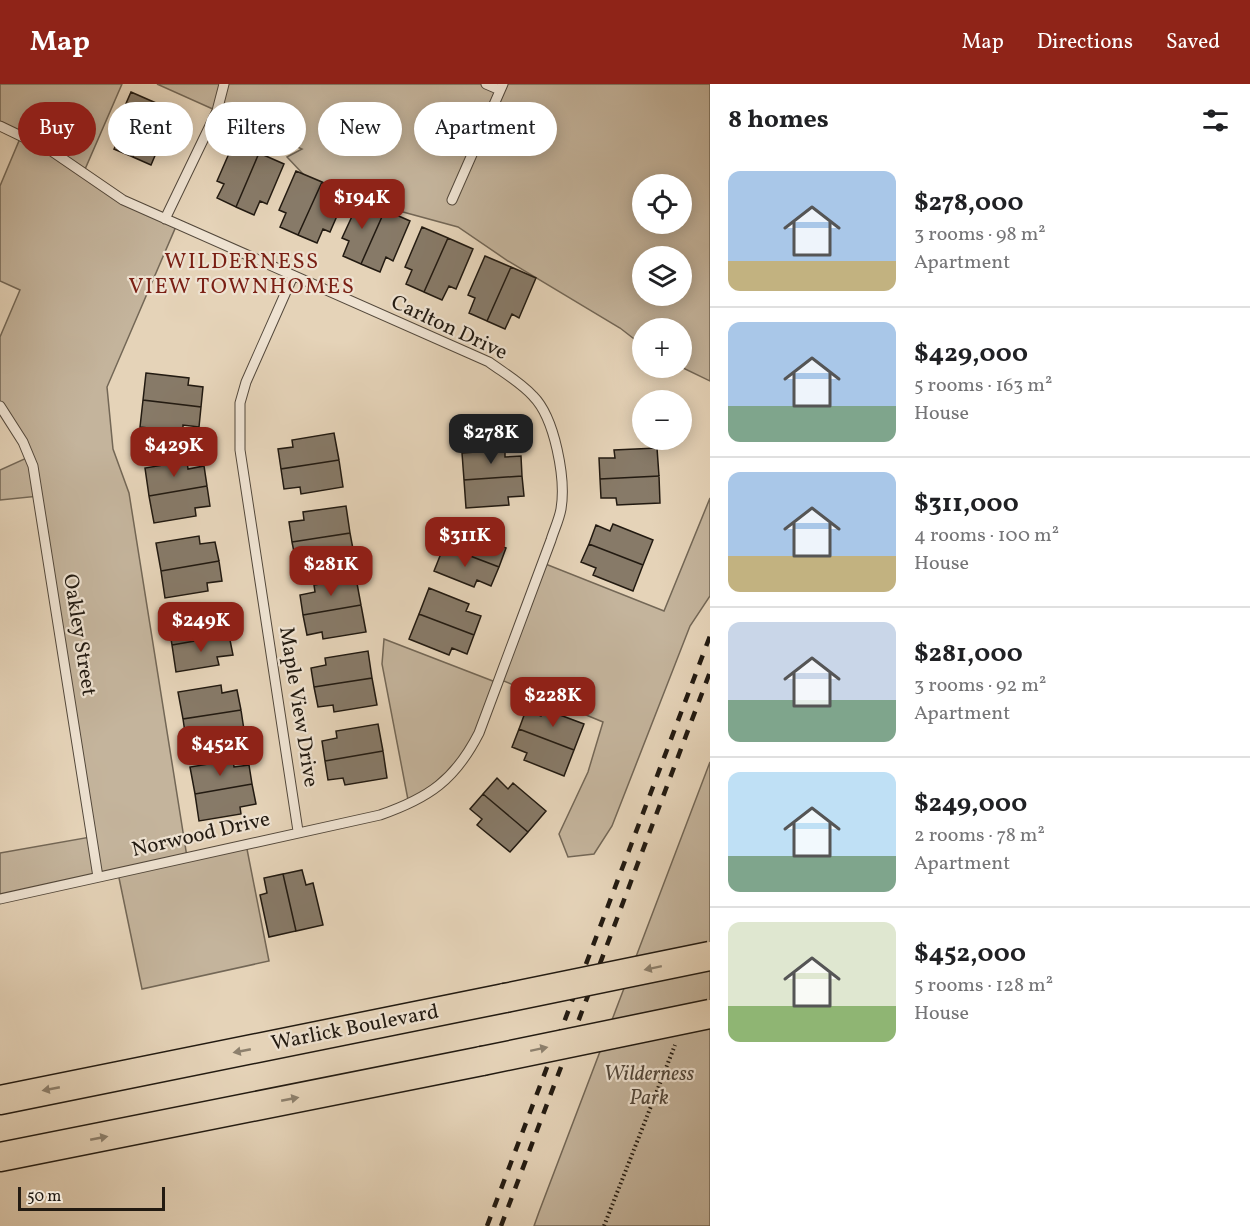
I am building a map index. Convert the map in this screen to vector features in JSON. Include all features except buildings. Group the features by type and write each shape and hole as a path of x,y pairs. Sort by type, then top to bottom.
{"main road":[{"name":"Warlick Boulevard","path":"0,1100 710,956"},
{"path":"0,1158 710,1014"}],"lane":[{"path":"165,219 217,111 224,84"},
{"path":"452,200 502,87 486,84"},
{"name":"Carlton Drive","path":"0,126 50,150 123,200 489,362 534,397 548,420 562,480 561,508 551,540 479,733 467,755 438,788 409,805"},
{"name":"Maple View Drive","path":"293,276 246,382 240,403 239,423 242,461 298,831"},
{"name":"Oakley Street","path":"0,406 23,442 33,466 98,877"},
{"name":"Norwood Drive","path":"0,898 298,831 380,815 409,805"}],"path":[{"path":"604,1226 678,1036"}],"green space":[{"path":"0,84 122,84 114,102 108,102 108,116 96,144 96,102 18,102 18,135 0,126"},
{"path":"157,84 710,84 710,381 692,372 692,318 632,318 632,337 508,261 458,227 370,203 305,176 287,157 306,156 306,102 205,102 205,106"},
{"path":"18,143 18,156 91,156 83,174 177,224 107,387 113,449 129,493 187,857 246,844 269,961 142,989 118,873 0,898 0,853 91,837 39,496 0,500 0,470 29,457 0,406 0,337 20,290 0,281 0,186"},
{"path":"710,498 710,596 690,626 612,826 594,854 568,857 559,834 588,772 603,722 499,679 543,563 664,611"},
{"path":"384,639 498,683 467,755 409,805 382,664"},
{"name":"Wilderness Park","path":"710,762 710,1226 534,1226 539,1212"}],"railway":[{"path":"487,1226 710,636"},
{"path":"501,1226 710,672"}],"district":[{"name":"WILDERNESS VIEW TOWNHOMES","path":"242,274"}]}
